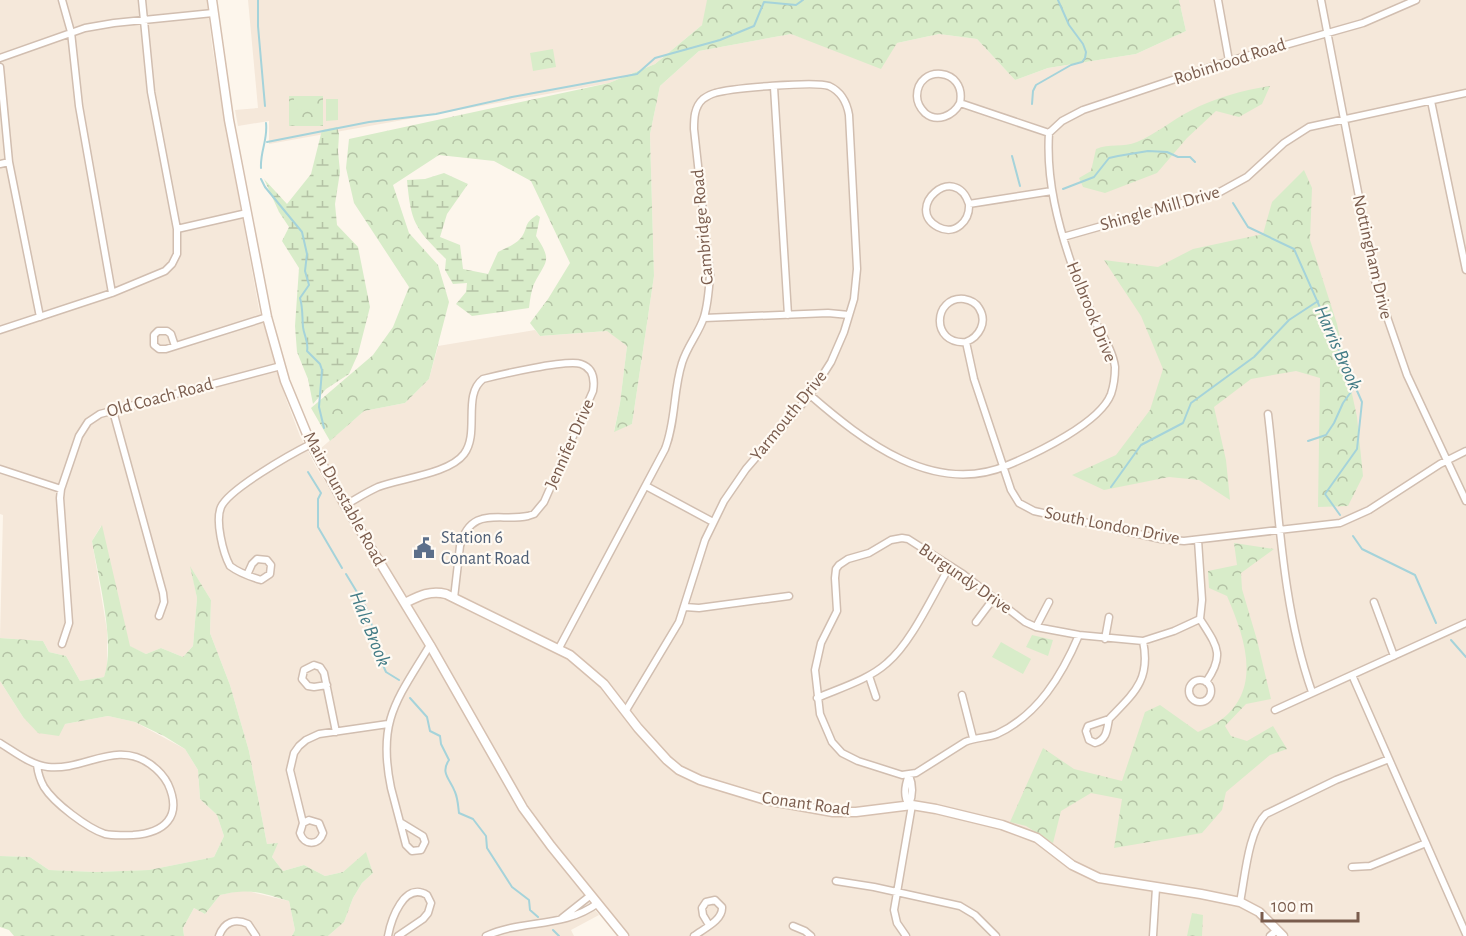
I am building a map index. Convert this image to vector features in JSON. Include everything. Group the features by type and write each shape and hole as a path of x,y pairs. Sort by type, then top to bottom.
{"main road":[{"name":"Main Dunstable Road","path":"212,0 229,120 267,317 281,366 310,444 430,645 523,808 624,936"},
{"name":"Conant Road","path":"405,603 431,592 439,593 559,648 604,684 625,712 673,765 700,780 766,800 833,812 856,812 910,805 936,809 1023,832 1049,846 1085,873 1099,878 1240,902 1259,912 1276,934"}],"street":[{"path":"62,0 71,33 82,125 112,293"},
{"path":"0,330 112,293 155,276 169,268 177,254 177,228 151,92 142,0"},
{"path":"1218,0 1229,61"},
{"name":"Nottingham Drive","path":"1321,0 1370,261 1383,309 1407,375 1466,501"},
{"name":"Robinhood Road","path":"1049,133 1062,121 1083,110 1229,61 1363,23 1416,0"},
{"path":"0,58 104,24 213,13"},
{"path":"0,67 9,162 40,317"},
{"path":"945,75 954,80 958,86 961,92 960,103 947,116 932,117 920,108 917,101 917,90 928,76 945,75"},
{"name":"Yarmouth Drive","path":"625,712 672,635 685,607 712,522 724,501 746,469 810,395 831,362 849,315 856,286 857,253 848,107 840,94 829,86 813,84 774,87"},
{"path":"774,87 788,315"},
{"name":"Cambridge Road","path":"559,648 669,440 682,362 704,318 710,275 695,137 695,113 702,100 715,92 774,87"},
{"name":"Shingle Mill Drive","path":"1064,237 1218,193 1247,177 1284,143 1309,127 1466,93"},
{"path":"1431,101 1466,270"},
{"path":"960,103 1049,133"},
{"name":"Holbrook Drive","path":"810,395 852,429 905,462 961,476 981,474 1002,468 1093,419 1107,402 1114,381 1115,366 1080,288 1064,237 1052,191 1049,133"},
{"path":"0,164 9,162"},
{"path":"943,187 960,190 969,204 965,221 954,229 940,228 928,215 929,198 936,190 943,187"},
{"path":"969,204 1052,191"},
{"path":"177,228 247,213"},
{"path":"956,299 973,302 982,316 982,326 979,332 966,342 948,338 940,325 939,318 944,307 956,299"},
{"path":"704,318 828,313 849,315"},
{"path":"176,346 267,317"},
{"name":"South London Drive","path":"966,342 974,379 1002,468 1015,498 1034,511 1161,539 1198,540 1331,525 1369,510 1446,461 1466,451"},
{"name":"Jennifer Drive","path":"345,505 378,488 447,466 461,457 470,440 475,387 483,379 572,362 583,364 594,378 593,391 544,502 534,514 528,516 486,517 470,525 460,546 454,598"},
{"name":"Old Coach Road","path":"62,644 69,623 60,498 75,446 83,428 94,418 113,411 281,366"},
{"path":"113,411 163,593 164,602 159,616"},
{"path":"1268,414 1292,615 1302,662 1312,692"},
{"path":"247,574 233,569 228,562 219,523 220,508 232,493 310,444"},
{"path":"0,469 61,489"},
{"path":"646,486 712,522"},
{"name":"Burgundy Drive","path":"909,775 868,765 842,753 828,734 820,714 814,677 816,663 821,643 837,610 835,573 848,559 869,554 891,540 902,537 950,566 1024,622 1036,627 1078,635 1143,641 1174,631 1200,619"},
{"path":"1198,540 1202,600 1200,619 1212,637 1218,654 1216,667 1206,682"},
{"path":"817,698 868,676 887,663 900,650 950,566"},
{"path":"685,607 699,608 789,596"},
{"path":"976,622 994,598"},
{"path":"1036,627 1049,602"},
{"path":"1374,602 1394,656"},
{"path":"1106,639 1109,617"},
{"path":"1275,710 1465,625"},
{"path":"906,936 895,915 912,797 909,775 973,738 991,736 1023,716 1043,697 1063,670 1078,635"},
{"path":"1109,719 1142,681 1145,659 1143,641"},
{"path":"400,822 423,836 424,845 421,850 415,852 407,848 400,822 388,773 386,744 388,724 400,694 430,645"},
{"path":"1352,675 1466,934"},
{"path":"868,676 876,697"},
{"path":"327,685 336,732"},
{"path":"962,695 973,738"},
{"path":"303,823 291,779 290,770 294,753 306,740 319,734 388,724"},
{"path":"0,743 37,765 64,767 114,754 137,757 151,765 166,781 172,799 171,816 163,827 150,833 119,835 105,833 80,818 50,795 41,782 37,765"},
{"path":"1240,902 1254,833 1260,819 1279,806 1389,759"},
{"path":"1352,867 1370,866 1426,843"},
{"path":"836,881 897,891 966,908 996,936"},
{"path":"1153,936 1156,888"},
{"path":"388,936 392,919 403,900 413,892 423,892 430,898 428,913 398,936"},
{"path":"562,918 591,895"},
{"path":"486,936 504,929 539,925 577,916 598,903"},
{"path":"219,936 226,925 237,921 248,924 256,936"},
{"path":"694,936 709,925"},
{"path":"793,926 812,936"}],"shaded area":[{"path":"0,0 207,0 225,123 259,309 286,399 300,436 514,801 599,915 571,930 574,936 328,936 344,922 353,898 362,883 373,873 366,853 343,872 325,876 304,865 283,871 272,857 277,843 267,844 249,751 230,685 210,633 211,600 191,568 197,598 193,646 183,657 161,648 146,654 129,646 101,526 92,541 107,630 107,668 104,677 80,681 66,656 49,652 43,641 0,638 3,515 0,514"},
{"path":"248,0 749,0 702,25 655,64 609,83 269,144 269,121 238,126 235,110 258,108"},
{"path":"1179,0 1466,0 1466,936 629,936 554,842 525,801 320,449 364,411 405,403 429,379 438,346 535,330 540,336 608,331 627,346 614,431 632,424 654,276 650,134 660,86 699,51 791,34 834,49 897,43 939,34 977,39 1015,80 1048,68 1136,54 1186,31"},
{"path":"0,681 23,717 65,724 108,716 135,722 185,749 198,770 200,799 217,815 224,836 214,857 149,870 96,872 49,870 30,857 0,856"},
{"path":"243,890 289,901 295,930 292,936 184,936 183,928 194,908 205,914 220,895"}],"green space":[{"path":"707,0 1179,0 1186,31 1136,54 1048,68 1015,80 977,39 939,34 897,43 881,69 791,34 699,51 660,86 650,134 654,276 632,424 614,432 627,346 607,331 540,336 530,323 570,263 531,181 494,161 439,155 393,185 409,233 438,265 449,302 429,379 405,403 364,411 330,441 311,408 373,355 393,327 409,287 354,203 346,168 349,139 609,83 655,64 702,25"},
{"path":"553,49 556,67 533,71 530,53"},
{"path":"1270,86 1262,104 1239,117 1216,111 1187,138 1157,173 1105,193 1083,187 1079,178 1091,171 1096,149 1137,142 1209,102 1239,92"},
{"path":"289,96 323,96 323,126 289,126"},
{"path":"294,98 317,98 317,109 294,110"},
{"path":"326,99 338,99 338,120 326,121"},
{"path":"337,127 340,172 335,204 337,225 358,247 370,307 358,354 349,374 326,389 313,404 308,379 297,352 295,326 299,268 282,241 289,227 279,212 264,179 287,204 311,174 322,130"},
{"path":"1304,170 1312,188 1310,240 1337,324 1357,417 1363,476 1348,506 1318,507 1320,378 1296,371 1251,379 1214,407 1226,460 1230,500 1199,480 1169,477 1104,490 1072,475 1116,455 1150,410 1163,369 1141,316 1104,260 1158,267 1193,249 1263,234 1272,202"},
{"path":"444,173 468,184 447,214 440,237 460,245 463,269 488,274 498,252 518,241 529,221 537,215 540,217 536,236 545,251 546,261 533,287 529,308 472,316 456,304 466,292 467,283 453,284 445,270 446,259 427,240 416,224 410,207 407,180 425,179"},
{"path":"102,525 130,646 146,654 161,648 183,657 193,646 197,598 190,566 211,600 210,633 230,685 249,751 267,844 278,843 272,857 283,871 304,865 325,876 343,872 366,852 373,873 362,883 353,898 344,922 328,936 292,936 295,930 289,901 247,891 220,895 205,914 194,908 183,928 184,936 14,936 9,930 0,927 0,856 30,857 49,870 96,872 149,870 214,857 224,836 217,815 200,799 198,770 185,749 135,722 108,716 65,724 59,736 38,733 23,717 0,681 0,638 43,641 49,652 66,656 80,681 104,677 107,663 107,629 92,541"},
{"path":"1234,543 1274,549 1241,573 1242,589 1271,699 1246,704 1225,726 1231,736 1247,741 1273,726 1287,749 1270,755 1226,792 1222,810 1202,833 1114,848 1122,799 1091,793 1061,811 1053,843 1026,826 1010,822 1043,748 1074,769 1122,781 1145,712 1160,705 1198,732 1220,721 1235,706 1246,677 1244,644 1227,596 1209,588 1208,571 1237,565"},
{"path":"1032,635 1053,640 1048,656 1026,647"},
{"path":"1001,642 1031,659 1023,674 992,657"},
{"path":"1192,913 1203,915 1202,936 1187,936"}],"waterway":[{"name":"Hale Brook","path":"258,0 265,106"},
{"path":"267,142 369,122 436,114 512,97 637,74 655,58 720,40 754,26 764,2 796,5 803,0"},
{"name":"Harris Brook","path":"1032,104 1036,85 1071,65 1082,62 1085,58 1086,52 1083,44 1069,25 1058,0"},
{"name":"Hale Brook","path":"261,168 266,123"},
{"name":"Harris Brook","path":"1063,189 1094,177 1109,158 1118,156 1148,151 1167,152 1178,157 1190,157 1195,162"},
{"name":"Harris Brook","path":"1012,156 1020,186"},
{"name":"Hale Brook","path":"261,179 302,232 307,254 305,271 309,285 300,298 303,327 307,351 320,364 322,370 319,407 324,428"},
{"name":"Harris Brook","path":"1233,203 1248,227 1294,249 1362,402 1357,449 1325,494 1340,515"},
{"path":"1111,487 1141,445 1183,423 1191,403 1254,357 1289,320 1318,301"},
{"path":"1308,441 1326,435 1343,403 1356,385"},
{"name":"Hale Brook","path":"308,472 321,493 318,499 318,527 342,568"},
{"name":"Harris Brook","path":"1353,536 1362,549 1415,575 1436,623"},
{"name":"Hale Brook","path":"346,574 366,607 373,629 371,638 386,672 399,680"},
{"name":"Harris Brook","path":"1451,640 1466,657"},
{"name":"Hale Brook","path":"410,698 427,717 430,731 440,736 441,744 449,760 445,769 456,795 459,813 473,819 486,836 487,848 512,887 529,900 530,910 538,917"},
{"name":"Hale Brook","path":"553,930 559,936"}],"place":[{"name":"Station 6 Conant Road","path":"424,548"}]}
